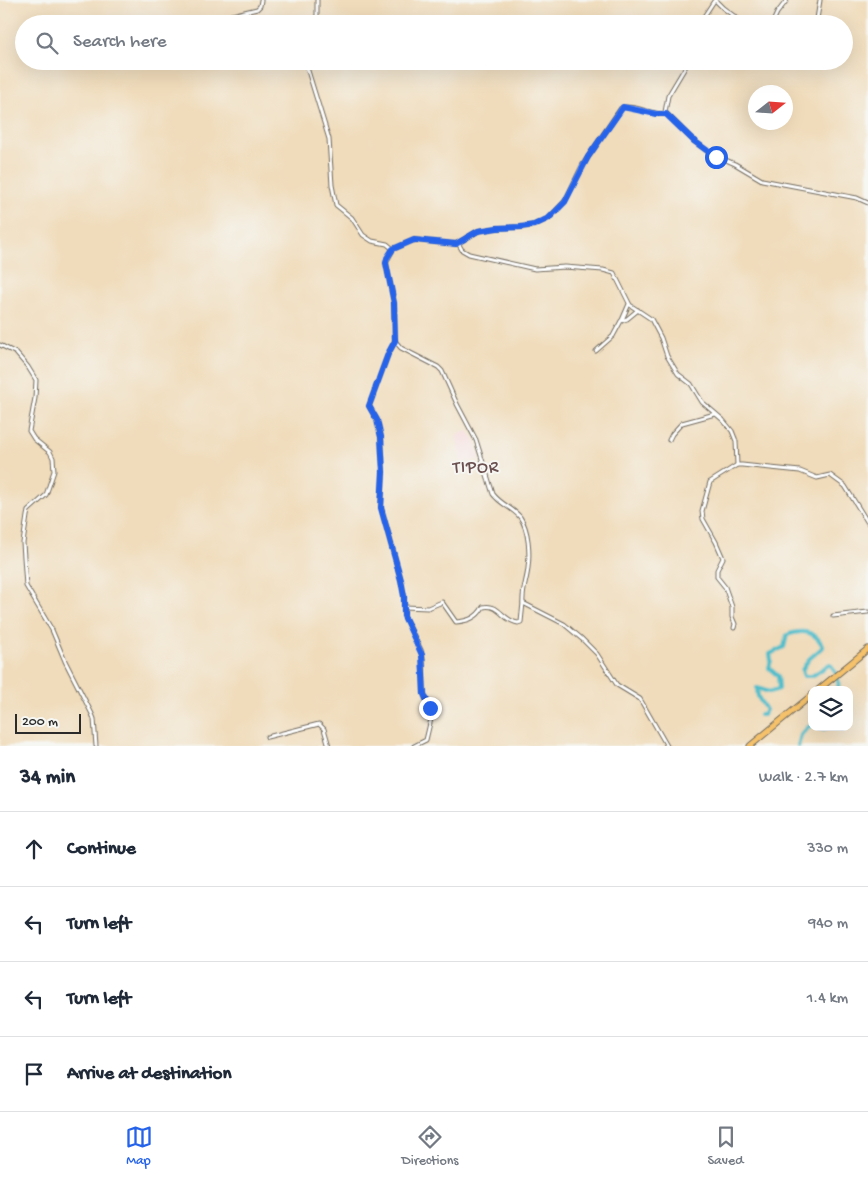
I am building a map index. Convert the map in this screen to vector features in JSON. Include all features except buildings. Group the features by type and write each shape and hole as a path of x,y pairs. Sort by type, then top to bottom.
{"main road":[{"path":"823,686 868,649"},
{"path":"750,746 808,698"}],"street":[{"path":"232,15 257,9 260,6 261,0"},
{"path":"317,0 317,15"},
{"path":"705,15 715,0 733,15"},
{"path":"775,15 786,0"},
{"path":"818,15 820,0"},
{"path":"308,70 330,145 332,185 336,204 352,218 367,238 387,244 393,249"},
{"path":"683,70 668,96 665,107 666,114 710,153 735,164 762,180 857,198 868,203"},
{"path":"414,746 426,740 430,708 424,694 422,655 404,616 405,607 401,580 381,508 383,472 381,437 377,420 369,406 388,354 395,341 394,303 386,263 387,258 393,249 414,240 458,244 478,231 534,225 549,218 565,202 588,157 623,107 656,114 666,114"},
{"path":"458,244 462,250 469,254 530,268 559,267 614,273 629,303 651,319 661,338 667,356 678,374 691,384 702,402 729,426 737,446 737,465"},
{"path":"596,351 613,336 629,303"},
{"path":"622,320 627,319 638,310"},
{"path":"395,341 401,348 438,367 442,371 476,440 496,498 517,514 522,522 527,539 528,559 523,588 521,622 518,623 507,619 496,608 489,606 484,607 480,614 468,620 456,622 442,602 428,608 405,607"},
{"path":"0,345 16,353 36,380 29,431 32,437 50,452 53,458 54,471 46,495 28,511 26,516 23,543 26,586 52,630 65,661 92,714 96,746"},
{"path":"669,440 673,432 682,424 714,414"},
{"path":"734,628 731,602 724,585 717,577 717,570 723,558 702,514 710,482 737,465 755,465 792,470 817,478 830,475 845,486 868,523"},
{"path":"523,603 564,624 598,654 617,685 640,699 667,746"},
{"path":"834,616 868,612"},
{"path":"267,737 319,724 324,728 328,746"}],"shaded area":[{"path":"468,431 475,441 480,459 464,462 461,460 456,437 460,433"}],"waterway":[{"path":"760,715 763,715 766,710 758,697 757,688 769,692 779,689 778,676 769,668 770,654 784,647 787,635 804,632 817,638 823,647 809,659 802,670 804,676 812,676 830,664 837,676 838,686"},
{"path":"798,746 801,735 808,727"}],"district":[{"name":"TIPOR","path":"476,466"}],"route":[{"path":"430,708 424,694 424,671 421,650 404,616 405,603 401,580 396,557 383,519 381,508 383,472 381,437 377,420 369,406 388,354 395,341 394,303 388,276 387,258 393,249 414,240 456,244 478,231 534,225 549,218 565,202 588,157 623,107 661,115 666,114 694,141 716,157"}]}
